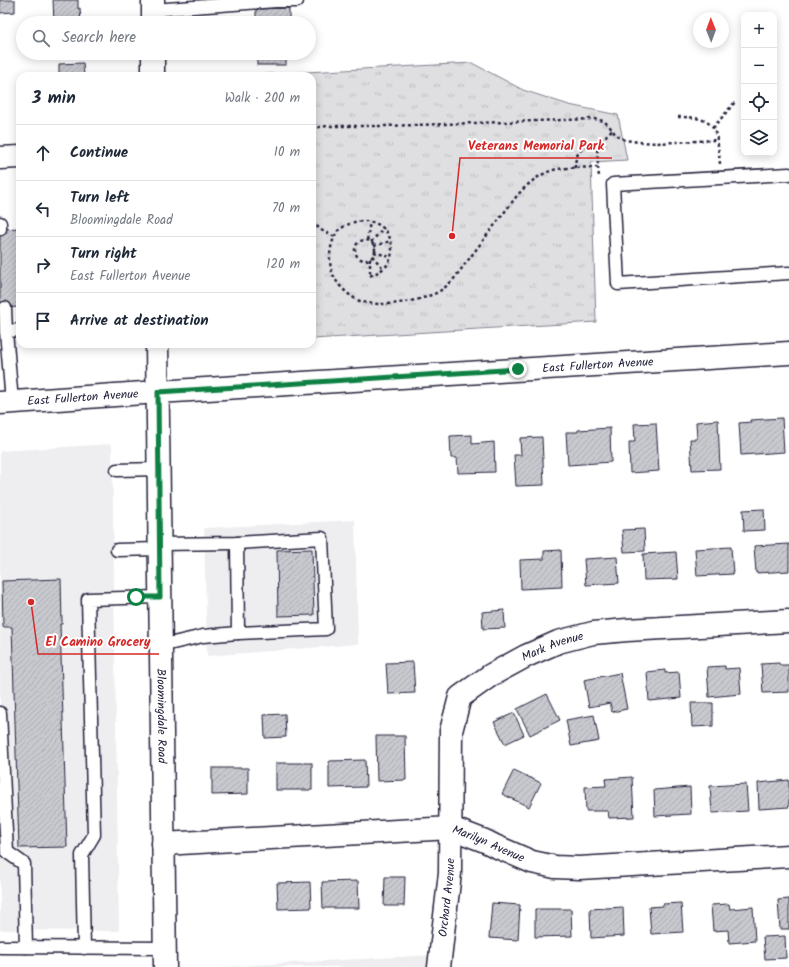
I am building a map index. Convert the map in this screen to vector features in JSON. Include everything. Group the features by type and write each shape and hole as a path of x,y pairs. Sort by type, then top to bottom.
{"street":[{"path":"153,60 153,72"},
{"path":"0,158 16,157"},
{"name":"Bloomingdale Road","path":"157,348 165,957"},
{"name":"East Fullerton Avenue","path":"6,402 789,353"},
{"name":"Mark Avenue","path":"451,828 451,731 460,697 491,675 526,656 558,642 593,633 635,629 789,621"},
{"name":"Marilyn Avenue","path":"163,844 451,828 532,862 555,867 579,868 789,856"},
{"name":"Orchard Avenue","path":"438,967 450,873 451,828"}],"lane":[{"path":"153,11 297,1"},
{"path":"789,174 613,184 618,284 789,273"},
{"path":"0,224 0,229"},
{"path":"5,308 6,331 4,348 6,402"},
{"path":"6,331 16,330"},
{"path":"116,470 158,469"},
{"path":"117,550 322,538 326,629 203,636 160,646"},
{"path":"237,543 238,633"},
{"path":"84,948 82,855 94,834 88,599 160,597"},
{"path":"0,713 7,852 24,864 26,947"},
{"path":"0,947 84,948 165,957"}],"path":[{"path":"713,128 735,102"},
{"path":"678,116 700,119 708,122 713,128 717,140 721,178"},
{"path":"316,127 594,119 604,121 616,135 625,140 657,143 717,140"},
{"path":"575,168 577,155 581,150 597,145 612,130"},
{"path":"371,257 367,259 356,255 356,246 360,241 367,240 374,246 374,252 371,257 370,276 384,269 388,265 391,257 391,241 384,228 376,223 365,220 355,222 336,233 332,243 330,256 331,269 335,280 346,293 356,300 368,303 386,304 409,302 431,296 453,280 526,186 536,178 558,169 598,167 597,145"},
{"path":"367,240 370,222"},
{"path":"316,226 321,230 335,237"},
{"path":"371,242 384,228"},
{"path":"374,246 391,241"},
{"path":"374,252 391,257"},
{"path":"371,257 384,269"}],"shaded area":[{"path":"112,444 119,931 0,930 0,451"},
{"path":"355,520 358,644 207,656 204,528"},
{"path":"433,955 434,967 220,967"}],"green space":[{"path":"472,63 523,90 569,105 618,115 627,160 591,162 596,322 316,339 316,72 307,72"}],"building":[{"path":"0,0 15,0 15,12 0,13"},
{"path":"53,0 78,0 78,9 80,8 81,16 54,16"},
{"path":"289,8 289,16 256,16 256,9"},
{"path":"257,60 286,60 286,65 257,65"},
{"path":"83,63 84,72 59,72 59,64"},
{"path":"16,228 16,307 0,308 0,229"},
{"path":"782,418 784,452 741,455 739,423 751,422 750,420"},
{"path":"718,420 720,469 692,470 690,439 697,439 696,422"},
{"path":"656,423 659,471 630,473 629,442 635,442 634,424"},
{"path":"610,428 611,462 568,465 566,432"},
{"path":"472,435 472,444 494,442 495,472 458,473 457,458 451,458 450,436"},
{"path":"542,437 544,485 516,486 514,455 521,455 520,438"},
{"path":"764,509 765,530 744,531 743,510"},
{"path":"644,529 645,551 624,552 622,530"},
{"path":"789,544 789,571 756,573 754,546"},
{"path":"731,547 733,574 697,576 695,549"},
{"path":"312,549 314,615 278,616 277,550"},
{"path":"561,550 562,587 521,589 520,560 544,559 544,551"},
{"path":"676,552 678,579 644,580 643,554"},
{"path":"617,557 619,583 586,585 584,559"},
{"path":"61,579 62,624 60,624 67,847 19,848 12,627 3,627 2,581"},
{"path":"504,610 505,628 483,629 482,612"},
{"path":"413,662 415,693 388,694 386,663"},
{"path":"779,663 780,665 789,665 789,692 763,693 761,664"},
{"path":"725,666 725,669 739,668 741,694 709,697 707,667"},
{"path":"665,670 665,673 679,672 681,698 649,701 647,672"},
{"path":"620,673 627,709 612,712 610,703 589,707 584,680"},
{"path":"547,694 560,720 530,735 517,709"},
{"path":"691,703 713,703 713,726 692,727"},
{"path":"514,713 524,735 505,744 494,722"},
{"path":"285,714 286,737 265,738 264,715"},
{"path":"594,715 599,741 571,746 566,720"},
{"path":"376,736 405,736 406,780 377,781"},
{"path":"365,760 366,787 329,788 329,761"},
{"path":"276,763 312,763 312,790 276,790"},
{"path":"212,768 248,768 248,794 212,795"},
{"path":"514,770 541,783 529,807 502,794"},
{"path":"632,777 634,817 609,818 608,811 586,811 585,787 606,786 605,779"},
{"path":"789,780 789,807 759,809 758,783"},
{"path":"746,784 748,811 712,813 710,786"},
{"path":"690,787 691,814 655,816 654,790"},
{"path":"385,877 405,877 404,906 384,906"},
{"path":"358,881 359,908 323,908 322,882"},
{"path":"310,882 311,908 278,909 277,883"},
{"path":"789,899 789,929 780,929 778,900"},
{"path":"492,903 520,905 518,940 489,938"},
{"path":"681,903 683,932 651,934 649,907 663,906 663,904"},
{"path":"729,904 730,909 753,907 755,941 729,943 728,930 713,931 711,905"},
{"path":"623,907 624,936 591,938 590,909"},
{"path":"535,909 571,909 572,936 535,937"},
{"path":"785,936 786,958 765,959 763,937"}],"place":[{"name":"Veterans Memorial Park","path":"452,236"},
{"name":"El Camino Grocery","path":"31,602"}],"route":[{"path":"136,597 160,597 158,392 518,369"}]}
